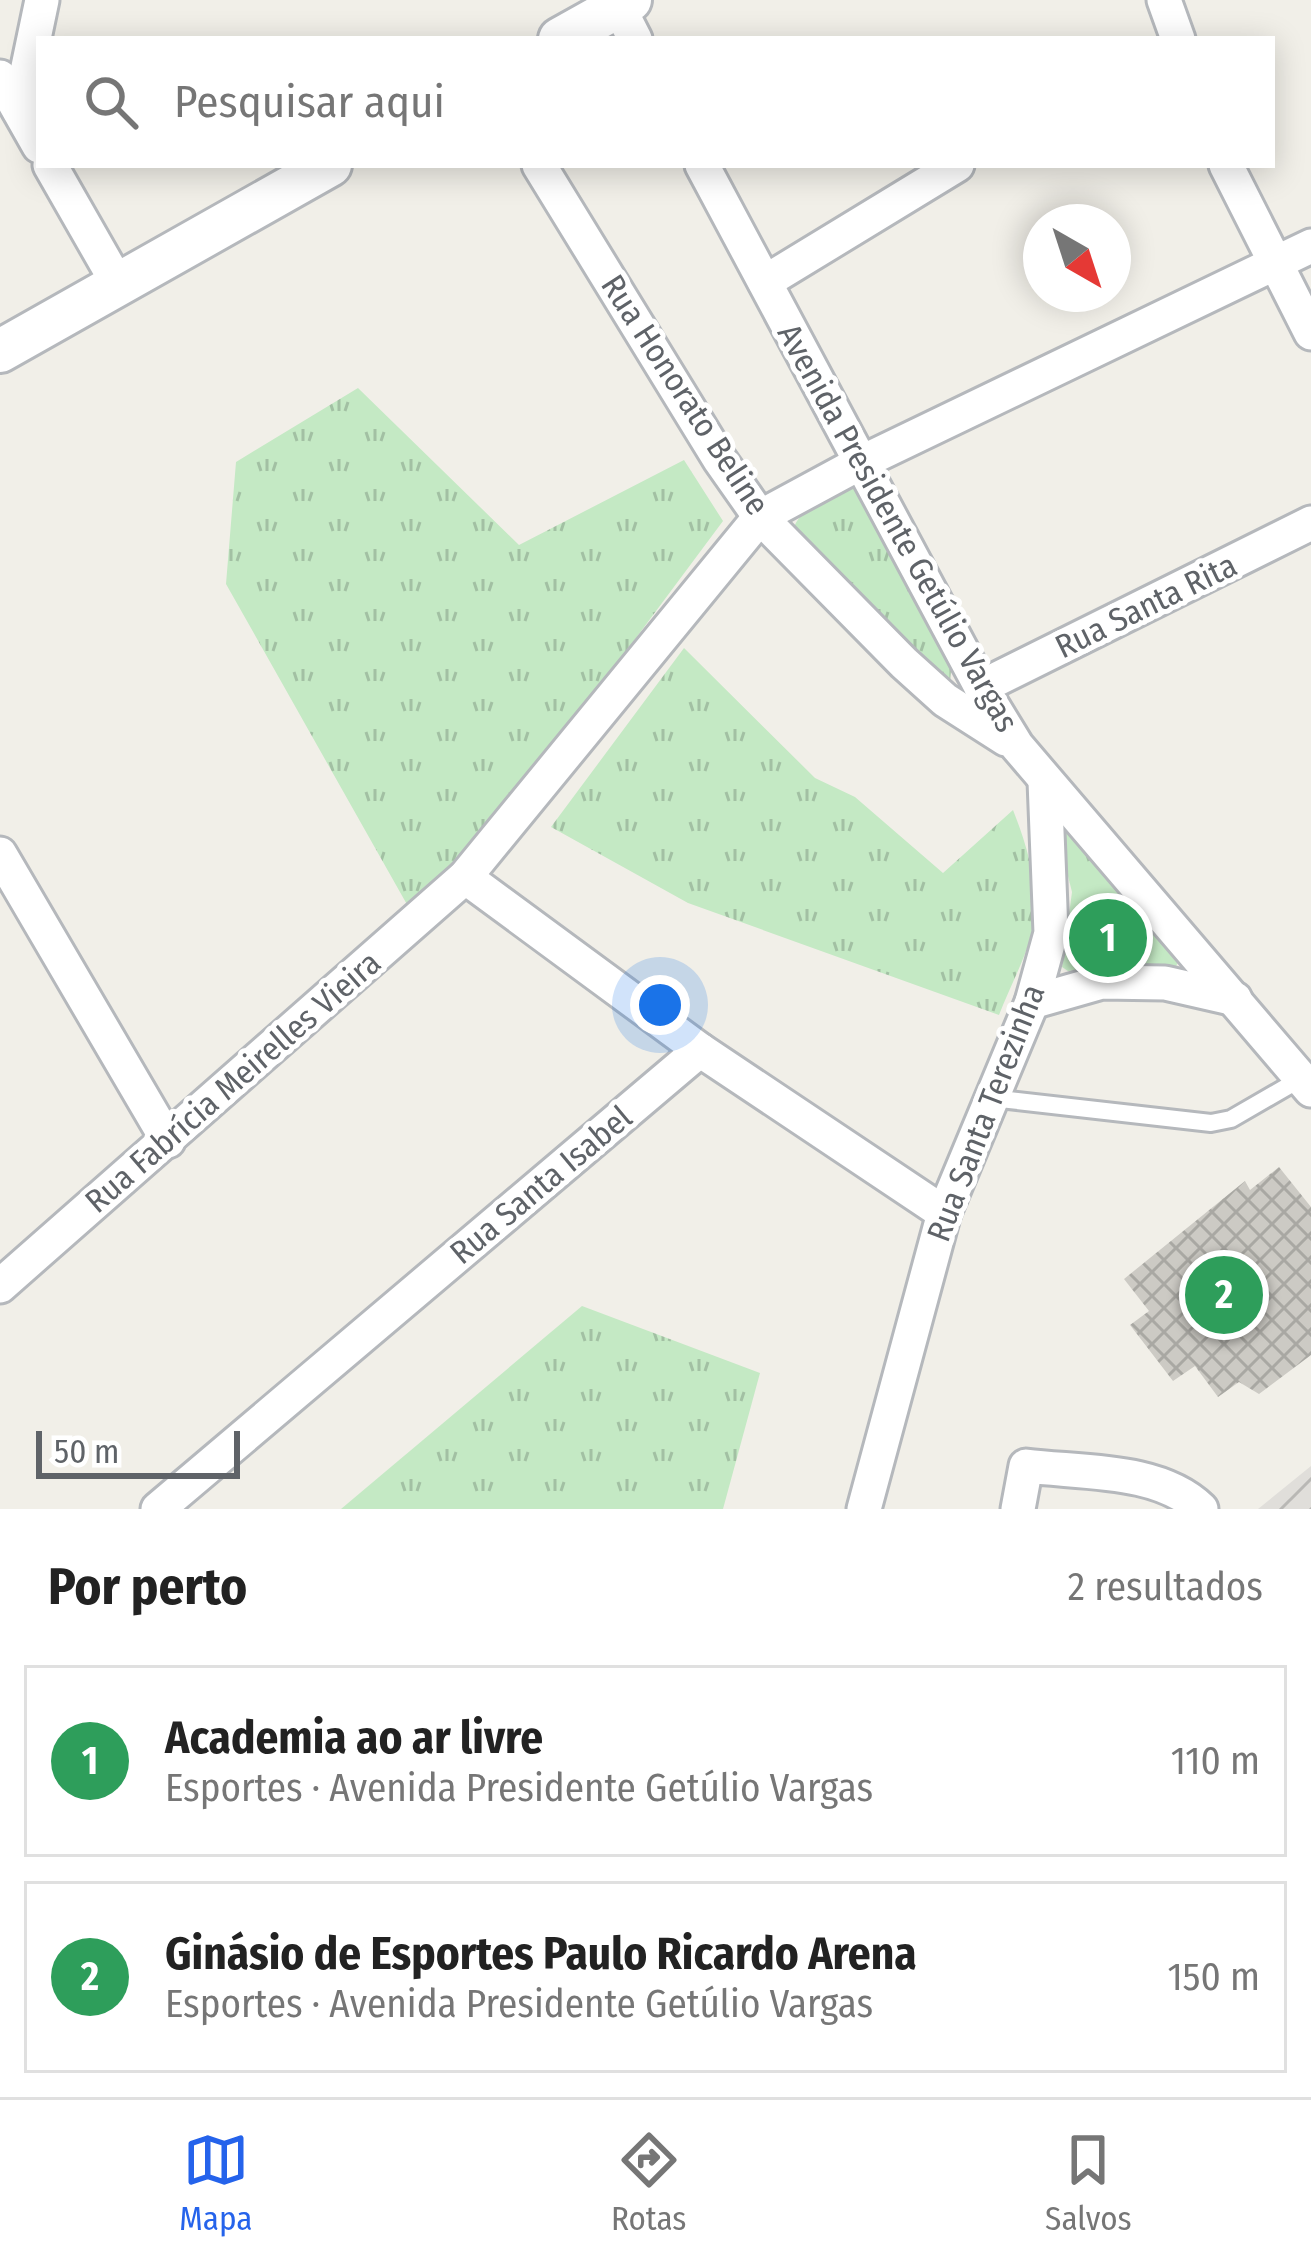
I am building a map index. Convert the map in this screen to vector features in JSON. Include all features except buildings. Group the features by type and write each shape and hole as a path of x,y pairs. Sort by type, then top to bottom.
{"street":[{"path":"19,110 43,0"},
{"path":"1164,0 1177,36"},
{"path":"567,36 624,11"},
{"path":"0,77 36,141"},
{"path":"52,168 118,284"},
{"path":"0,351 325,168"},
{"name":"Rua Honorato Beline","path":"541,168 760,517 945,700 1017,746"},
{"name":"Avenida Presidente Getúlio Vargas","path":"704,168 1017,746 1308,1080"},
{"path":"765,282 952,168"},
{"path":"1228,168 1311,332"},
{"path":"760,517 860,463 1311,246"},
{"name":"Rua Fabrícia Meirelles Vieira","path":"0,1286 465,878 760,517"},
{"name":"Rua Santa Rita","path":"981,687 1306,535"},
{"name":"Rua Santa Terezinha","path":"864,1509 944,1213 1032,1002 1051,933 1046,782"},
{"path":"0,854 168,1141"},
{"path":"465,878 700,1050 944,1213"},
{"path":"1032,1002 1102,982 1165,983 1235,999"},
{"name":"Rua Santa Isabel","path":"158,1509 700,1050"},
{"path":"1018,1509 1025,1466 1150,1481 1175,1489 1201,1509"}],"lane":[{"path":"990,1097 1210,1124 1231,1119 1308,1080"}],"shaded area":[{"path":"1311,1466 1311,1509 1258,1509"}],"green space":[{"path":"358,388 519,545 684,460 723,521 493,830 409,908 226,584 236,462"},
{"path":"851,483 951,670 950,682 792,533 808,509"},
{"path":"684,648 815,778 855,797 943,873 1013,810 1031,866 1035,910 1028,947 999,1015 688,903 551,827"},
{"path":"1062,824 1178,961 1175,970 1124,965 1068,971 1062,967 1072,892 1057,832"},
{"path":"582,1306 760,1373 723,1509 341,1509"}],"place":[{"name":"Academia ao ar livre","path":"1108,938"},
{"name":"Ginásio de Esportes Paulo Ricardo Arena","path":"1224,1295"}]}
